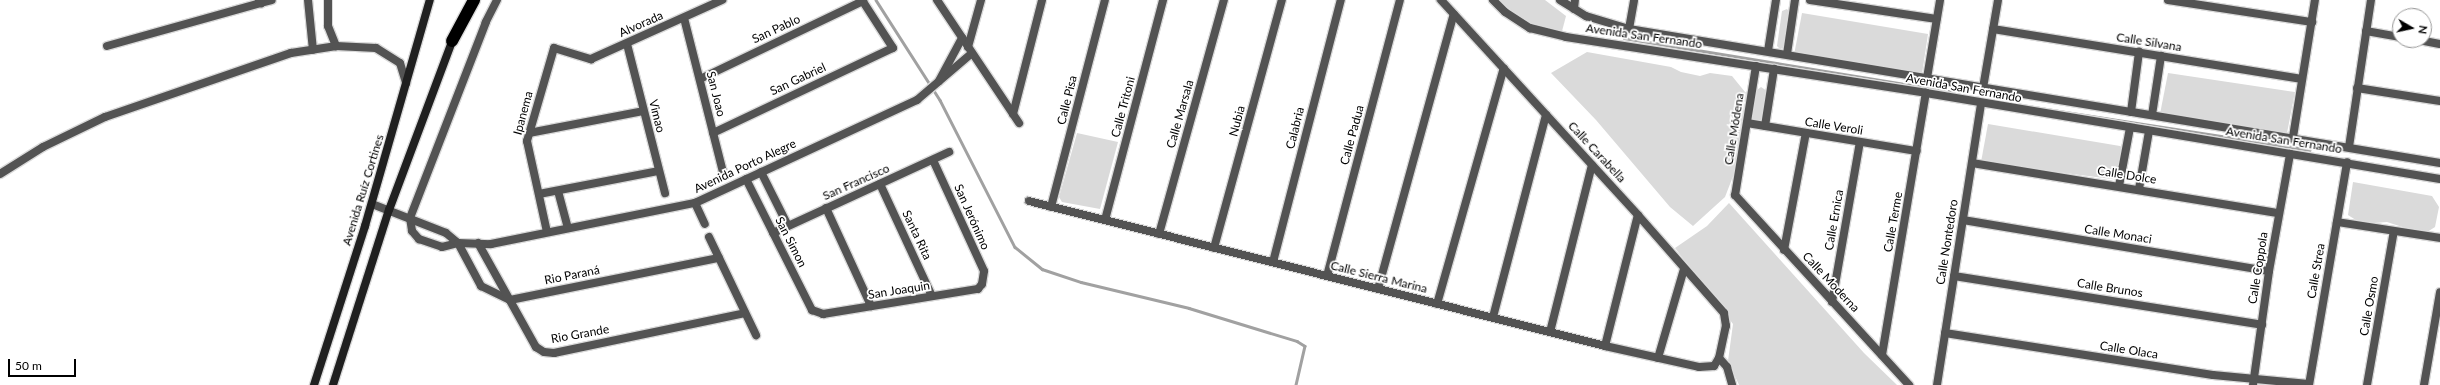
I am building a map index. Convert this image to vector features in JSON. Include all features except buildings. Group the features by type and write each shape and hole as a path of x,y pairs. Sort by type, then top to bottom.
{"highway":[{"path":"452,41 474,0"}],"main road":[{"name":"Avenida Ruíz Cortines","path":"314,385 372,204 429,0"},
{"path":"333,385 389,210 467,0"}],"street":[{"path":"106,46 260,2 272,0"},
{"path":"308,0 313,50"},
{"path":"328,0 328,26 336,46"},
{"path":"410,218 486,22 497,0"},
{"name":"Alvorada","path":"554,48 591,59 722,0"},
{"path":"937,0 1019,123"},
{"path":"970,50 981,0"},
{"path":"1013,114 1042,0"},
{"name":"Calle Pisa","path":"1051,207 1105,0"},
{"name":"Calle Tritoni","path":"1105,220 1163,0"},
{"name":"Calle Marsala","path":"1159,234 1224,0"},
{"name":"Nubia","path":"1214,248 1282,0"},
{"name":"Calabria","path":"1273,262 1341,0"},
{"name":"Calle Padua","path":"1327,276 1400,0"},
{"name":"Calle Carabella","path":"1441,0 1638,215 1724,313 1726,326 1719,358"},
{"name":"Avenida San Fernando","path":"1493,0 1518,21 1542,31 2346,162 2440,180"},
{"name":"Avenida San Fernando","path":"1560,0 1574,9 1629,29 2130,112 2294,137 2440,163"},
{"path":"1574,9 1575,0"},
{"path":"1629,29 1634,0"},
{"path":"1768,51 1776,0"},
{"path":"1787,54 1795,0"},
{"path":"1810,0 1937,19"},
{"path":"1927,78 1940,0"},
{"path":"1983,88 1998,0"},
{"path":"2168,0 2312,22"},
{"path":"2294,137 2315,0"},
{"path":"2349,147 2371,0"},
{"name":"San Gabriel","path":"713,133 893,48 862,1"},
{"name":"San Pablo","path":"700,79 862,1"},
{"path":"1378,289 1454,14"},
{"name":"San Joao","path":"684,18 724,176"},
{"name":"Calle Silvana","path":"1993,29 2302,79"},
{"path":"2366,31 2392,36"},
{"path":"935,87 962,38"},
{"name":"Vimao","path":"627,44 658,172 665,193"},
{"path":"0,174 43,147 105,117 191,85 291,53 336,46 376,48 400,63 406,84"},
{"name":"Ipanema","path":"547,232 527,141 554,48"},
{"name":"Avenida Porto Alegre","path":"410,218 412,231 419,239 442,247 458,243 491,244 695,203 917,100 935,87 970,50"},
{"path":"2130,112 2139,52"},
{"path":"2152,115 2161,56"},
{"name":"Calle Módena","path":"1735,195 1756,66"},
{"path":"1437,304 1504,68"},
{"path":"1765,126 1774,69"},
{"path":"1954,98 1956,83"},
{"path":"2357,88 2440,101"},
{"name":"Calle Terme","path":"1882,355 1926,93"},
{"name":"Calle Nontedoro","path":"1937,385 1981,103"},
{"path":"529,133 643,111"},
{"path":"1493,317 1546,115"},
{"name":"Calle Veroli","path":"1747,123 1917,151"},
{"path":"2119,186 2130,128"},
{"path":"2139,189 2149,131"},
{"path":"1784,250 1806,133"},
{"name":"Calle Ernica","path":"1832,302 1860,142"},
{"name":"San Francisco","path":"773,233 949,152"},
{"name":"Calle Coppola","path":"2254,381 2269,271 2290,154"},
{"path":"2387,169 2389,154"},
{"name":"San Jerónimo","path":"933,160 984,271 982,284"},
{"name":"Calle Strea","path":"2309,385 2346,162"},
{"name":"Calle Dolce","path":"1972,163 2279,213"},
{"path":"1550,332 1592,165"},
{"path":"539,194 658,172"},
{"name":"San Simon","path":"761,172 788,226"},
{"name":"San Simon","path":"746,179 812,310 818,313"},
{"name":"Santa Rita","path":"880,184 932,296"},
{"path":"558,191 568,228"},
{"name":"Calle Moderna","path":"1735,195 1909,385"},
{"name":"Calle Sierra Marina","path":"1029,201 1605,346 1706,368 1714,366 1719,358"},
{"path":"695,203 705,224"},
{"path":"372,204 446,233 458,243 481,286 510,300"},
{"path":"826,208 871,306"},
{"path":"1605,346 1638,215"},
{"name":"Calle Monaci","path":"1963,220 2269,271"},
{"path":"2337,222 2440,238"},
{"name":"Calle Osmo","path":"2367,385 2394,231"},
{"path":"709,237 756,335"},
{"name":"Rio Grande","path":"478,243 536,347 544,352 554,353 745,313"},
{"name":"Rio Paraná","path":"510,300 719,258"},
{"path":"1658,358 1684,269"},
{"name":"Calle Brunos","path":"1954,276 2262,325"},
{"name":"San Joaquin","path":"818,313 824,314 978,289 982,284"},
{"path":"2424,385 2440,292"},
{"name":"Calle Olaca","path":"1945,332 2254,381 2309,385"},
{"path":"1719,358 1727,367 1732,385"}],"shaded area":[{"path":"1498,0 1545,0 1566,16 1561,35 1545,32 1510,13"},
{"path":"1787,9 1790,13 1784,48 1780,49 1777,46 1782,11"},
{"path":"1802,13 1928,34 1922,74 1794,55"},
{"path":"1587,52 1671,67 1681,72 1700,76 1710,73 1732,76 1745,92 1752,95 1744,102 1742,153 1725,197 1693,226 1670,207 1596,120 1551,73"},
{"path":"2168,73 2295,92 2287,133 2160,114"},
{"path":"1761,87 1767,91 1761,124 1752,121 1757,90"},
{"path":"1988,124 2120,146 2125,149 2119,180 1981,162"},
{"path":"1077,133 1118,142 1100,209 1062,202 1059,197"},
{"path":"2353,182 2432,196 2439,207 2435,227 2424,234 2387,222 2362,224 2348,215"},
{"path":"1729,203 1864,353 1897,385 1739,385 1728,361 1733,324 1675,248 1707,226"}],"waterway":[{"path":"876,0 940,100 1015,247 1042,269 1081,282 1189,308 1297,341 1305,346 1296,385"},
{"path":"1624,38 1952,92"},
{"path":"2027,106 2310,150"}]}
